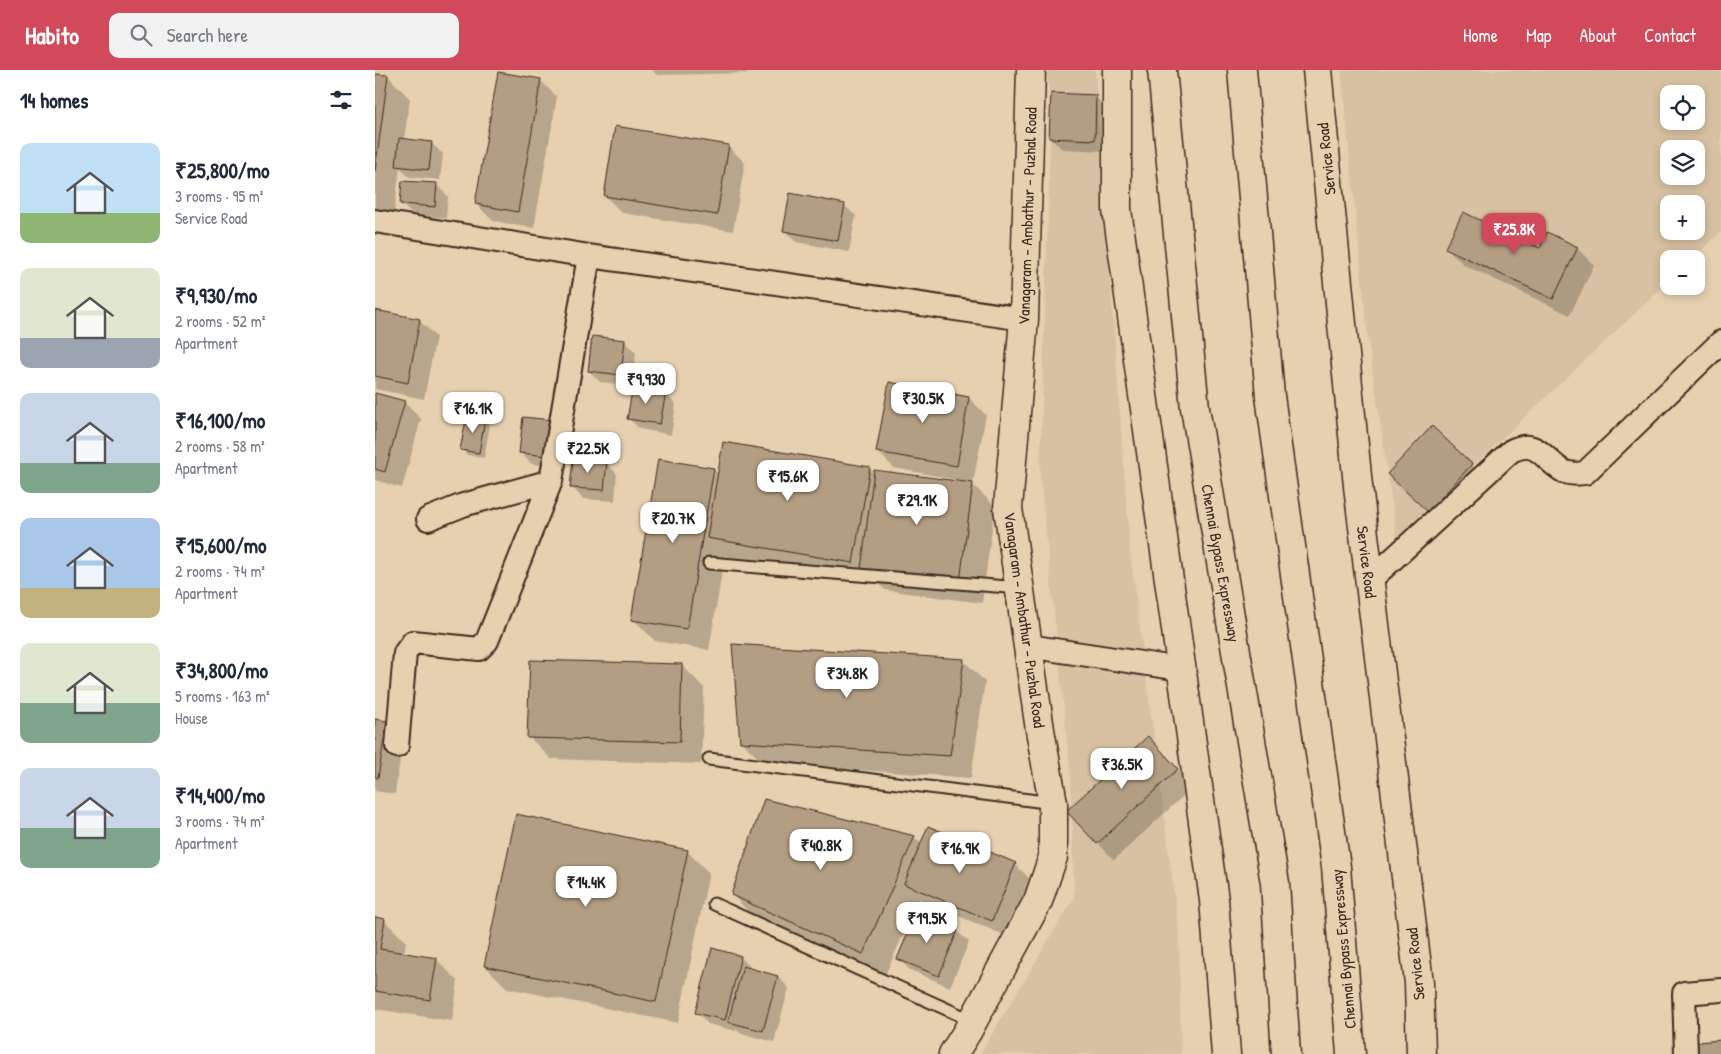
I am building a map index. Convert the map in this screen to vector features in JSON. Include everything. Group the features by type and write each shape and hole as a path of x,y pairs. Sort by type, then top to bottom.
{"main road":[{"name":"Vanagaram - Ambathur - Puzhal Road","path":"953,1054 1039,901 1053,857 1053,803 1008,508 1024,319 1031,70"},
{"path":"1117,70 1117,210 1214,900 1225,1054"},
{"name":"Chennai Bypass Expressway","path":"1162,70 1195,408 1275,883 1286,1054"},
{"name":"Chennai Bypass Expressway","path":"1242,70 1270,396 1336,867 1351,1054"},
{"name":"Service Road","path":"1317,70 1358,486 1419,983 1421,1054"}],"street":[{"path":"375,221 589,256 1024,319"},
{"path":"397,746 405,653 413,642 479,649 487,641 551,481 589,256"},
{"path":"1369,581 1511,451 1521,446 1531,446 1565,472 1585,473 1721,342"},
{"path":"428,518 463,505 551,481"},
{"path":"1028,646 1181,668"},
{"path":"1686,1054 1684,993 1721,990"}],"lane":[{"path":"709,562 1020,588"},
{"path":"709,759 1053,803"},
{"path":"714,904 973,1021"}],"shaded area":[{"path":"1047,70 1095,70 1130,551 1179,931 1181,1054 980,1054 1074,898 1071,779 1040,475 1051,114"},
{"path":"1341,70 1721,70 1721,232 1702,250 1660,250 1660,290 1397,538 1368,339"}],"building":[{"path":"498,72 541,79 518,212 475,204"},
{"path":"375,74 388,75 375,171"},
{"path":"1051,93 1096,95 1095,140 1049,138"},
{"path":"615,126 729,145 717,215 604,196"},
{"path":"399,138 432,142 429,170 396,166"},
{"path":"402,181 437,183 435,207 400,204"},
{"path":"790,193 845,204 838,241 783,231"},
{"path":"1463,212 1540,248 1547,232 1578,247 1553,299 1445,248"},
{"path":"375,310 420,319 408,383 375,376"},
{"path":"592,336 625,340 621,375 588,371"},
{"path":"889,382 969,397 957,466 876,452"},
{"path":"633,386 666,392 660,424 627,419"},
{"path":"375,393 405,401 385,472 375,469"},
{"path":"467,415 485,419 479,453 460,450"},
{"path":"523,417 552,420 548,456 519,453"},
{"path":"1432,426 1472,464 1428,512 1387,474"},
{"path":"723,442 870,467 853,563 707,538"},
{"path":"573,459 607,461 604,490 570,488"},
{"path":"658,459 714,468 687,629 631,620"},
{"path":"874,470 973,483 960,582 861,569"},
{"path":"732,644 964,659 950,756 740,742"},
{"path":"530,660 682,664 680,742 527,738"},
{"path":"375,719 387,721 378,778 375,777"},
{"path":"1148,736 1178,769 1097,844 1066,811"},
{"path":"764,799 915,836 863,954 731,895"},
{"path":"516,814 688,850 656,1002 484,966"},
{"path":"928,826 1016,863 992,921 904,884"},
{"path":"916,913 958,930 939,976 897,959"},
{"path":"375,917 385,919 380,949 437,958 430,1000 375,991"},
{"path":"712,948 741,956 725,1020 695,1013"},
{"path":"743,966 778,976 763,1031 728,1022"},
{"path":"1721,1040 1721,1054 1697,1054 1697,1042"}]}
